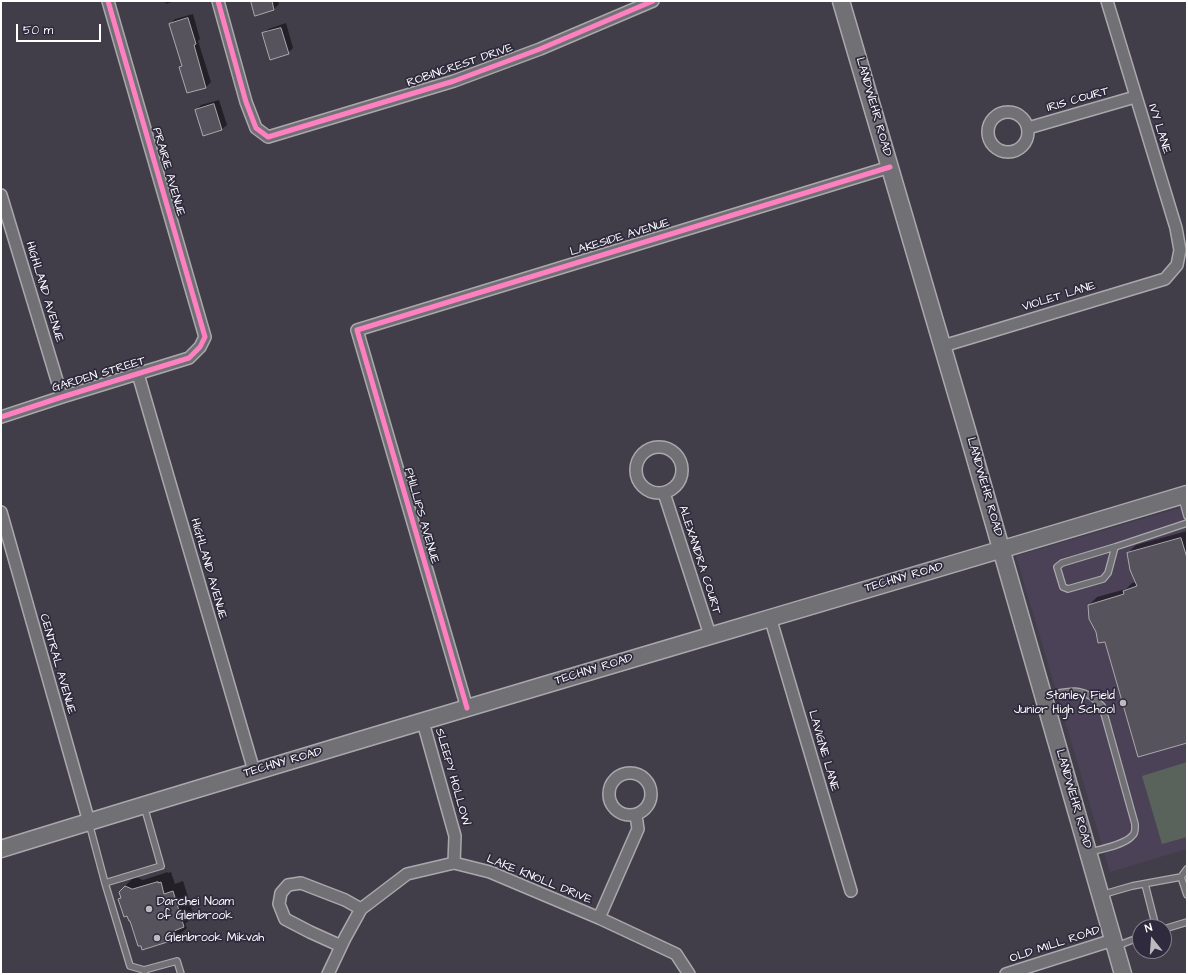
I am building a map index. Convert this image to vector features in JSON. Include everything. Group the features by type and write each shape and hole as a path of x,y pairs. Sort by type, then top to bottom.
{"main road":[{"name":"LANDWEHR ROAD","path":"842,1 1002,549 1123,974"},
{"name":"TECHNY ROAD","path":"1,849 254,771 1184,495"}],"street":[{"name":"PRAIRIE AVENUE","path":"108,1 205,337 200,347"},
{"name":"ROBINCREST DRIVE","path":"218,1 246,102 256,128 268,138 454,81 540,49 653,1"},
{"name":"IVY LANE","path":"1107,1 1176,228 1180,250 1177,265"},
{"name":"IRIS COURT","path":"1028,128 1135,97"},
{"name":"LAKESIDE AVENUE","path":"356,330 890,167"},
{"name":"HIGHLAND AVENUE","path":"1,195 62,397"},
{"name":"VIOLET LANE","path":"943,346 1165,279 1177,265"},
{"name":"PHILLIPS AVENUE","path":"356,330 467,708"},
{"name":"GARDEN STREET","path":"1,417 189,358 200,347"},
{"name":"HIGHLAND AVENUE","path":"138,374 254,771"},
{"path":"657,447 662,447 673,452 677,456 682,466 681,478 678,483 670,491 664,493 658,494 647,490 642,487 636,477 636,465 638,459 645,451 657,447"},
{"name":"ALEXANDRA COURT","path":"664,493 710,635"},
{"name":"CENTRAL AVENUE","path":"1,512 88,822"},
{"name":"LAVIGNE LANE","path":"770,617 851,892"},
{"name":"SLEEPY HOLLOW","path":"423,722 455,836 454,863"},
{"name":"LAKE KNOLL DRIVE","path":"599,918 638,829 636,815"},
{"name":"LAKE KNOLL DRIVE","path":"328,974 361,909 407,874 454,863 490,872 599,918 676,954 689,974"},
{"path":"341,946 285,919 279,904 281,893 288,885 301,883 345,900 361,909"},
{"name":"OLD MILL ROAD","path":"1006,974 1114,943"}],"lane":[{"path":"1184,495 1187,516"},
{"path":"1115,547 1108,573 1103,579 1068,589 1063,587 1057,567 1062,563 1187,523"},
{"path":"1044,696 1077,691 1086,693 1093,697 1102,706 1133,817 1135,831 1133,836 1117,844 1088,853"},
{"path":"105,883 161,866 144,806"},
{"path":"88,822 130,966 145,972 177,961 181,974"},
{"path":"1100,895 1145,884 1181,878 1187,869"},
{"path":"1181,878 1187,895"},
{"path":"1145,884 1154,919"},
{"path":"1172,927 1187,922"},
{"path":"1114,943 1132,939"}],"shaded area":[{"name":"Stanley Field Junior High School","path":"1187,506 1187,849 1110,872 1016,556"},
{"path":"1187,762 1187,837 1162,844 1142,776"}],"building":[{"path":"251,1 272,1 274,10 255,16"},
{"path":"188,18 196,44 194,45 206,88 187,93 179,67 182,66 169,24"},
{"path":"281,28 289,54 270,60 262,33"},
{"path":"214,104 222,130 203,136 195,110"},
{"path":"1181,538 1187,558 1187,743 1138,757 1105,642 1098,643 1096,632 1089,619 1088,605 1124,594 1123,591 1137,586 1130,570 1127,553"},
{"path":"161,882 164,894 173,891 184,927 174,931 177,939 142,950 141,946 138,946 130,921 127,916 124,917 118,899 121,898 119,892 125,886 132,889"}],"cycle path":[{"path":"1,417 189,358 200,347 205,337 108,1"},
{"path":"218,1 246,102 256,128 268,137 454,81 540,49 653,1"},
{"path":"467,708 357,330 890,167"}],"place":[{"name":"Stanley Field Junior High School","path":"1123,703"},
{"name":"Darchei Noam of Glenbrook","path":"149,909"},
{"name":"Glenbrook Mikvah","path":"157,938"}]}
